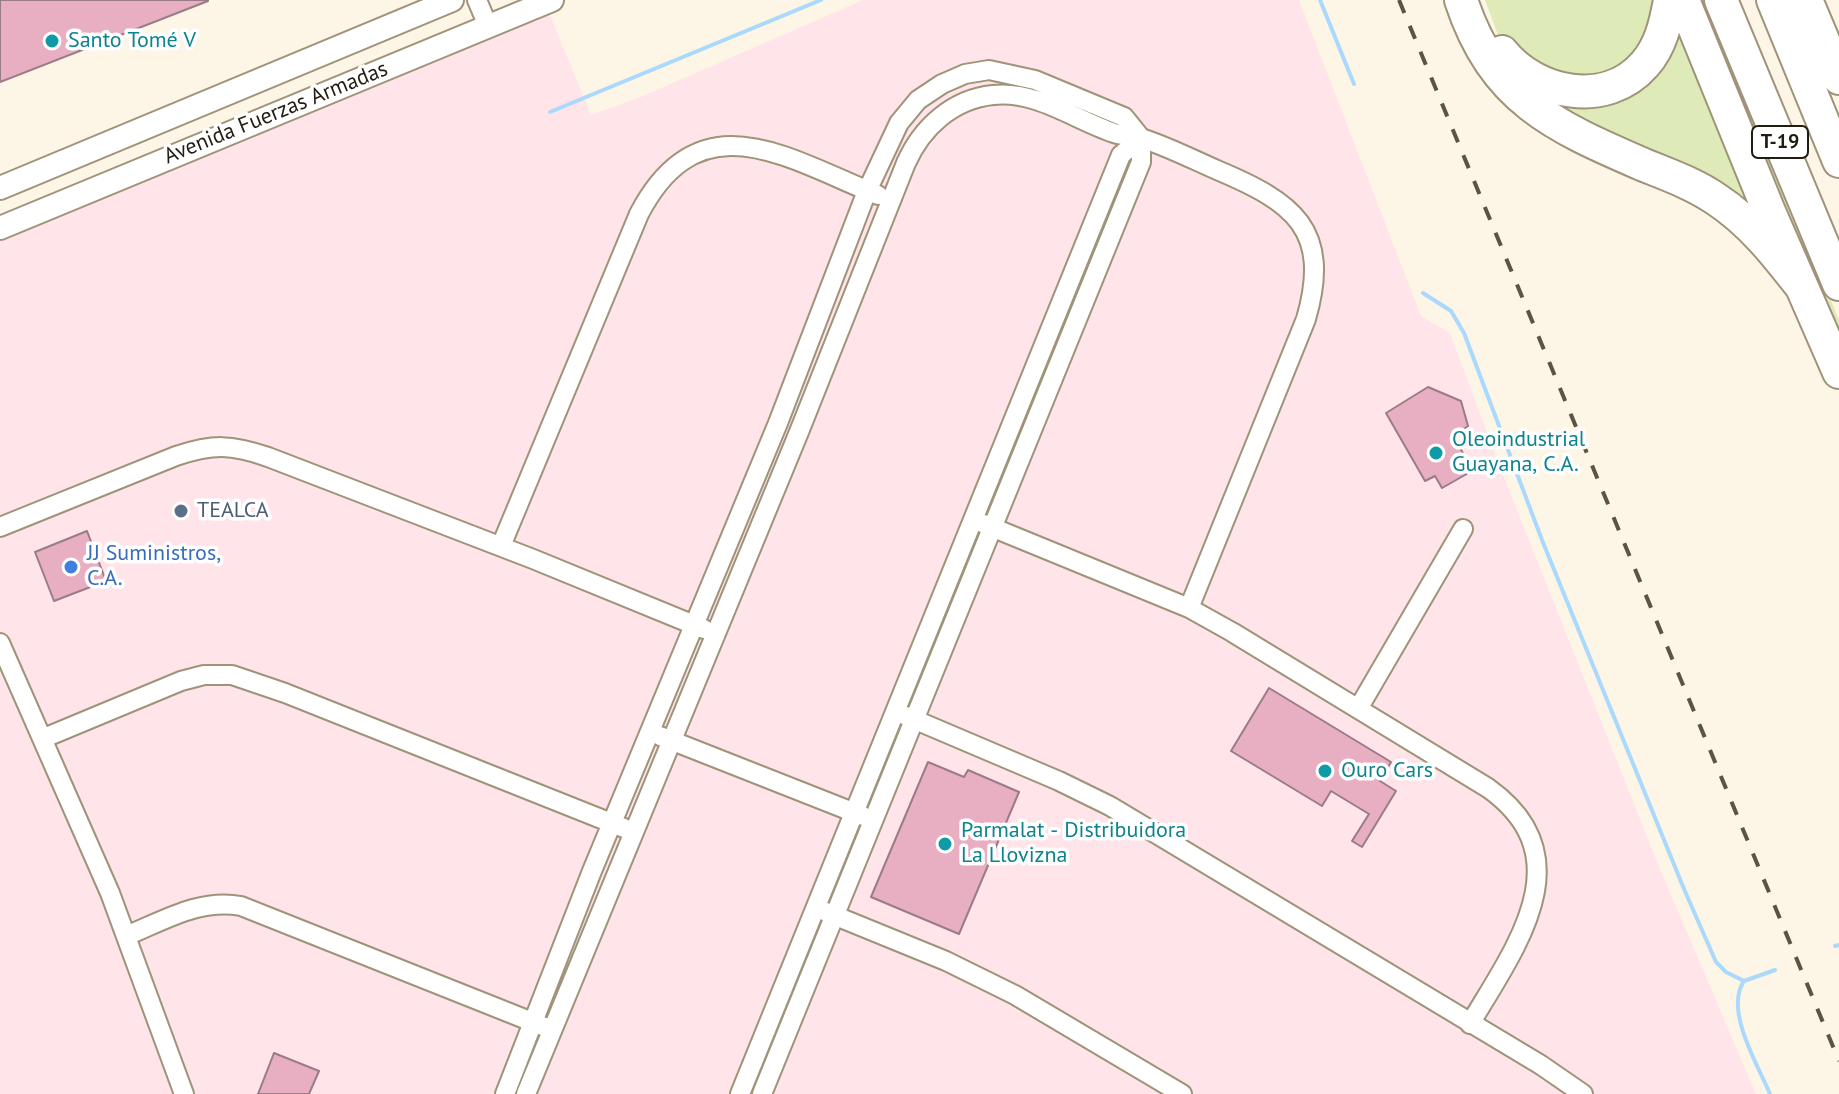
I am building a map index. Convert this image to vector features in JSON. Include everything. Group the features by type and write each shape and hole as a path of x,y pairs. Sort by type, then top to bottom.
{"highway":[{"path":"1461,0 1476,39 1488,58 1538,112 1581,137 1714,197 1755,231 1801,286"},
{"path":"1478,0 1493,38 1510,62 1524,73 1556,88 1589,92 1619,83 1644,65 1659,40 1670,0"},
{"path":"1683,0 1839,372"},
{"name":"T-19","path":"1721,0 1839,284"},
{"name":"T-19","path":"1773,0 1839,161"},
{"path":"1806,0 1839,78"}],"street":[{"name":"Avenida Fuerzas Armadas","path":"0,188 452,0"},
{"path":"477,0 488,26"},
{"name":"Avenida Fuerzas Armadas","path":"0,228 552,0"},
{"path":"505,1094 592,871 778,423 867,191 899,123 918,100 965,74 989,70 1035,80 1124,117 1141,138 1141,162 762,1094"},
{"path":"1028,98 1035,80"},
{"path":"526,1094 799,432 912,148 942,114 990,95 1028,98 1116,134 1141,138 1269,193 1293,213 1309,240 1314,253 1314,285 1306,319 1189,608"},
{"path":"740,1094 1121,155 1141,138"},
{"path":"501,546 639,214 666,174 711,148 741,145 774,153 891,200"},
{"path":"778,423 799,432"},
{"path":"0,527 176,456 200,448 231,446 268,457 501,546 714,632"},
{"path":"974,521 1189,608 1505,800 1516,812 1532,843 1538,883 1534,904 1517,945 1470,1024"},
{"path":"1358,709 1463,529"},
{"path":"0,643 44,738 126,936 184,1094"},
{"path":"44,738 181,681 219,673 232,675 285,693 632,831"},
{"path":"896,712 1110,806 1551,1070 1583,1094"},
{"path":"650,732 874,820"},
{"path":"126,936 197,906 228,903 553,1030"},
{"path":"815,908 971,972 1182,1094"}],"shaded area":[{"path":"863,0 1299,0 1421,316 1450,333 1657,862 1756,1094 0,1094 0,228 545,3 591,115 643,96"}],"green space":[{"path":"1485,0 1663,0 1639,61 1573,84 1506,47 1498,35"},
{"path":"1675,0 1776,242 1530,95 1487,41 1605,97"},
{"path":"1690,0 1707,0 1839,320 1839,365"}],"building":[{"name":"Santo Tomé V","path":"0,0 208,0 208,1 0,82"},
{"name":"Oleoindustrial Guayana, C.A.","path":"1428,387 1461,401 1468,426 1454,436 1472,471 1442,488 1435,476 1425,481 1386,413"},
{"name":"JJ Suministros, C.A.","path":"87,531 106,581 54,601 35,552"},
{"name":"Ouro Cars","path":"1269,688 1391,762 1380,781 1396,791 1362,847 1352,841 1369,814 1331,791 1322,806 1231,751"},
{"name":"Parmalat - Distribuidora La Llovizna","path":"928,762 964,777 968,770 1019,792 959,934 871,897"},
{"path":"274,1053 319,1071 309,1094 258,1094"}],"waterway":[{"path":"550,112 821,0"},
{"path":"1320,0 1354,84"},
{"path":"1423,293 1451,311 1464,333 1542,540 1684,889 1716,962 1726,972 1744,981"},
{"path":"1835,946 1839,945"},
{"path":"1770,1094 1745,1038 1738,1007 1744,981 1775,970"}],"railway":[{"path":"1399,0 1839,1061"}],"place":[{"name":"Santo Tomé V","path":"52,41"},
{"name":"Oleoindustrial Guayana, C.A.","path":"1436,453"},
{"name":"TEALCA","path":"181,511"},
{"name":"JJ Suministros, C.A.","path":"71,567"},
{"name":"Ouro Cars","path":"1325,771"},
{"name":"Parmalat - Distribuidora La Llovizna","path":"945,844"}]}
